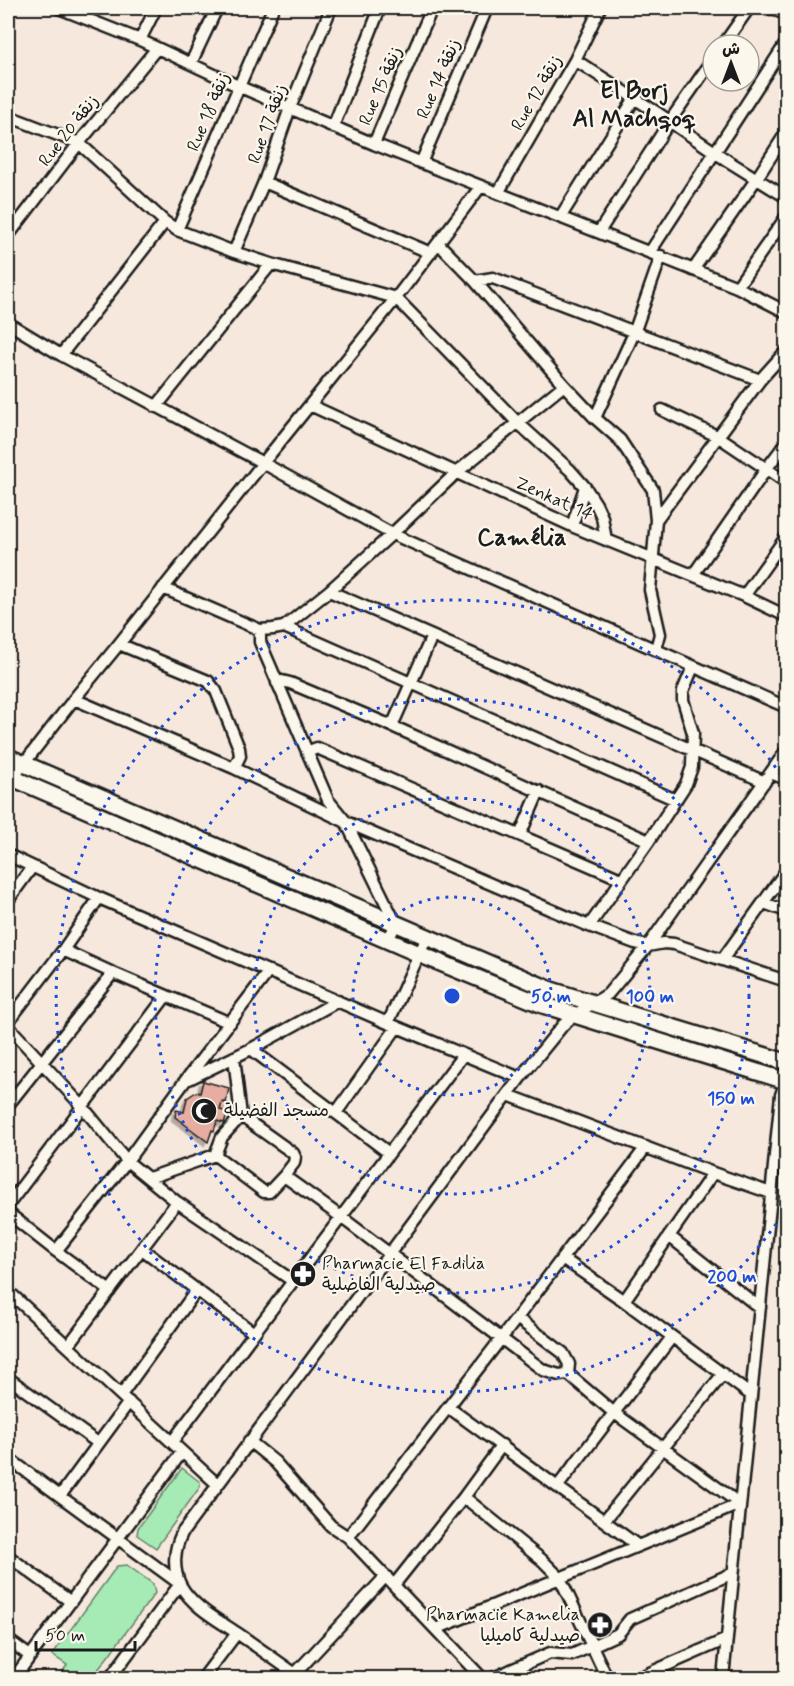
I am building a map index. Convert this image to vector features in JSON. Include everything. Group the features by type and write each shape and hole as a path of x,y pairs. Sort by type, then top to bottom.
{"street":[{"path":"59,8 140,40 238,86 374,144 661,256 785,309"},
{"path":"140,40 156,8"},
{"path":"191,63 217,8"},
{"name":"Rue 18 زنقة","path":"177,230 273,8"},
{"name":"Rue 17 زنقة","path":"234,252 264,182 290,108 331,8"},
{"path":"333,127 380,8"},
{"name":"Rue 15 زنقة","path":"374,144 432,8"},
{"name":"Rue 14 زنقة","path":"421,163 487,8"},
{"name":"Rue 12 زنقة","path":"498,193 575,60 600,8"},
{"path":"731,33 749,8"},
{"path":"769,8 786,14"},
{"path":"650,252 786,43"},
{"name":"Rue 20 زنقة","path":"8,236 79,143 157,48"},
{"path":"575,60 786,197"},
{"path":"599,232 701,76"},
{"path":"561,216 635,98"},
{"path":"8,116 79,143 165,222 177,230 271,264 396,298 517,422 570,470 585,487 602,517 606,540"},
{"path":"693,270 786,133"},
{"path":"264,182 431,253"},
{"path":"481,186 396,298 9,780 543,1005 786,1081 781,1095 723,1678"},
{"path":"737,287 786,217"},
{"path":"61,355 165,222"},
{"path":"438,243 475,281 564,385 595,418 620,440 653,490 656,520 650,590 660,634 656,649"},
{"path":"595,418 634,333 661,256"},
{"path":"156,407 271,264"},
{"path":"475,281 493,278 760,380"},
{"path":"8,323 61,355 392,534 786,707"},
{"path":"656,520 760,380 786,351"},
{"path":"284,627 329,591 456,473 564,385"},
{"name":"Zenkat 14","path":"310,405 572,526 744,596 786,616"},
{"path":"662,410 719,437 786,483"},
{"path":"693,575 766,468 786,443"},
{"path":"572,526 585,487"},
{"path":"744,596 786,537"},
{"path":"163,588 260,630 284,627 676,800"},
{"path":"329,591 693,752 768,778 786,779"},
{"path":"260,630 260,642 328,800 346,822 396,924"},
{"path":"392,726 432,636"},
{"path":"119,644 208,681 212,685 239,748 240,756 234,768"},
{"path":"589,926 686,784 692,767 693,733 683,700 683,691 693,667"},
{"path":"277,683 282,681 290,683 392,726 649,841"},
{"path":"74,699 234,768 346,822 589,926 648,946 674,944 786,981"},
{"path":"307,752 317,748 621,879"},
{"path":"180,1584 175,1562 177,1543 217,1484 520,1078 563,1024 608,994 648,946 786,751"},
{"path":"8,757 551,990 786,1062"},
{"path":"520,835 538,791"},
{"path":"8,855 99,898 520,1078"},
{"path":"8,900 32,867"},
{"path":"722,960 786,871"},
{"path":"99,898 8,1024 128,1161 177,1202 293,1281"},
{"path":"764,903 786,911"},
{"path":"388,940 396,924"},
{"path":"336,1113 393,1025 418,954 427,937"},
{"path":"63,950 230,1023"},
{"path":"56,1251 128,1161 269,971"},
{"path":"8,1105 113,973"},
{"path":"8,1205 166,996"},
{"path":"185,1082 338,1001"},
{"path":"251,1049 389,1154"},
{"path":"172,1442 463,1055"},
{"path":"215,1155 264,1192 271,1190 295,1161 294,1155 241,1116 234,1058"},
{"path":"508,1095 771,1193"},
{"path":"149,1178 215,1155 222,1137 241,1116"},
{"path":"348,1537 646,1147"},
{"path":"624,1302 713,1173"},
{"path":"284,1176 543,1370 559,1375 568,1374 613,1412 740,1504"},
{"path":"68,1346 177,1202"},
{"path":"8,1213 110,1291"},
{"path":"669,1236 760,1308"},
{"path":"142,1250 254,1333"},
{"path":"562,1258 751,1395"},
{"path":"60,1496 98,1443 196,1291"},
{"path":"8,1292 217,1484"},
{"path":"518,1317 563,1353 568,1364 568,1374"},
{"path":"558,1486 672,1337"},
{"path":"604,1521 723,1374"},
{"path":"8,1378 98,1443"},
{"path":"448,1407 637,1545"},
{"path":"249,1441 275,1462 331,1526 348,1537 482,1678"},
{"path":"394,1585 464,1497 501,1445"},
{"path":"14,1678 182,1452"},
{"path":"8,1458 180,1584 209,1614 295,1677 386,1576"},
{"path":"464,1497 542,1560 560,1578 607,1678"},
{"path":"436,1629 740,1504"},
{"path":"8,1556 71,1602"},
{"path":"493,1678 550,1653 572,1655 618,1634 630,1619 733,1573"},
{"path":"110,1678 180,1584"},
{"path":"203,1678 237,1633"},
{"path":"638,1678 727,1639"},
{"path":"8,1640 30,1656"}],"green space":[{"path":"182,1468 200,1482 200,1487 156,1548 137,1535 138,1528"},
{"path":"127,1565 153,1584 155,1593 92,1678 58,1678 67,1665 52,1655 117,1566"}],"building":[{"name":"مسجد الفضيلة","path":"203,1081 229,1088 226,1103 222,1102 220,1110 228,1112 224,1123 217,1121 208,1142 175,1117 176,1110 184,1112 187,1098 196,1092 200,1093"},
{"path":"222,1102 230,1104 228,1112 220,1110"}],"place":[{"name":"مسجد الفضيلة","path":"204,1111"},
{"name":"Pharmacie El Fadilia صيدلية الفاضلية","path":"303,1274"},
{"name":"Pharmacie Kamelia صيدلية كاميليا","path":"600,1625"}],"district":[{"name":"El Borj Al Machqoq","path":"634,105"},
{"name":"Camélia","path":"522,538"}]}
